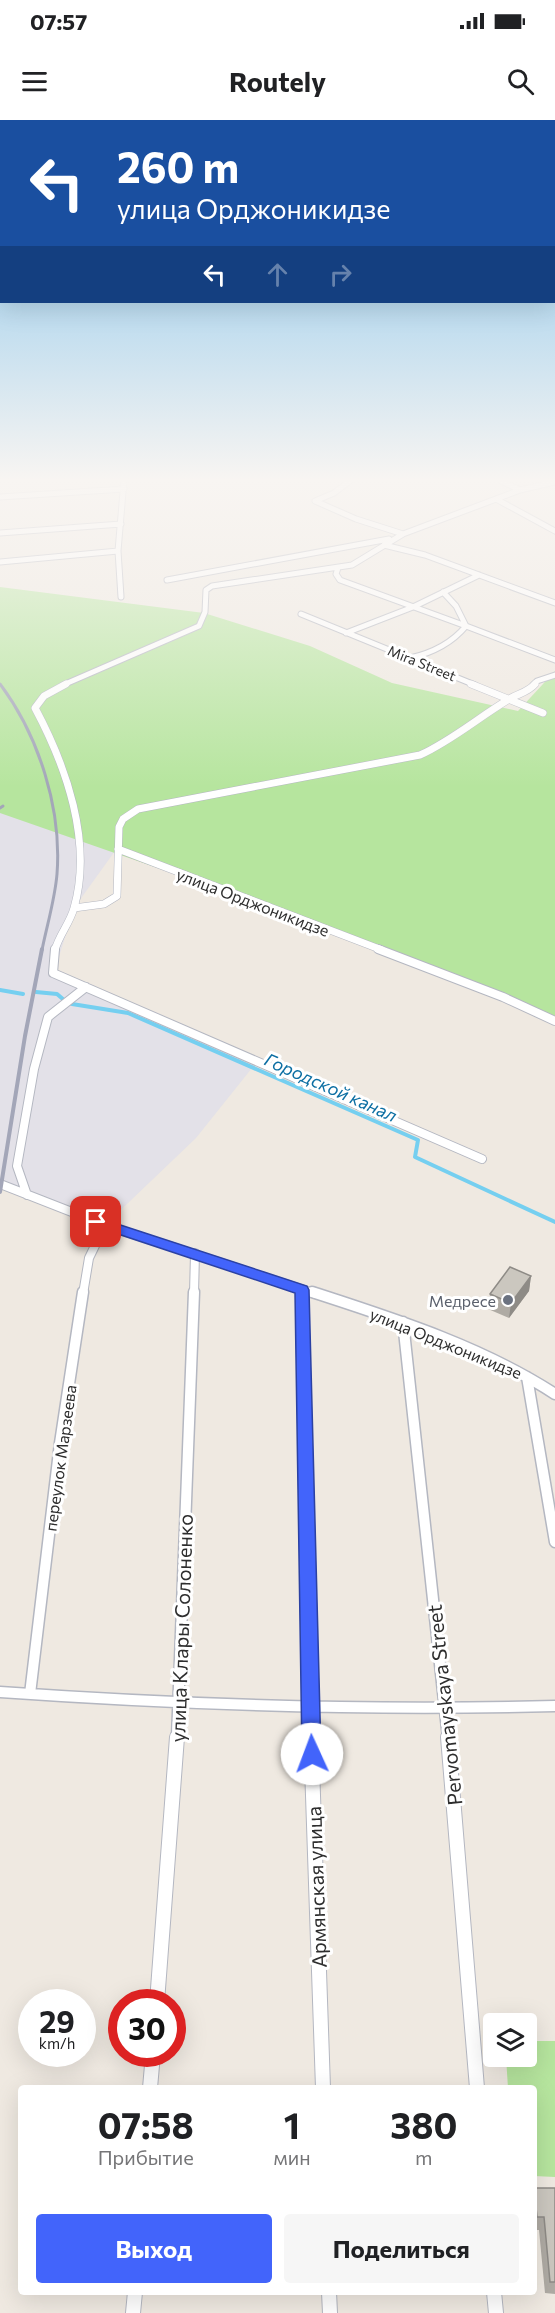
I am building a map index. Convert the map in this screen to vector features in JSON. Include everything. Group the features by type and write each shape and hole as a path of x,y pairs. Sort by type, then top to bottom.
{"street":[{"path":"120,582 121,597"},
{"path":"238,582 212,586 206,590 202,622 193,630 59,687 36,702 35,708 66,775 77,834 80,871 74,908 55,948 53,973 482,1159"},
{"path":"346,582 555,660"},
{"path":"346,633 413,607 463,582"},
{"path":"499,582 555,603"},
{"path":"443,592 456,606 466,626"},
{"name":"Mira Street","path":"301,614 543,713"},
{"path":"410,658 432,651 459,636 466,626"},
{"path":"459,636 484,635"},
{"path":"74,908 104,904 117,896 119,826 123,819 138,810 410,758 439,746 510,699 529,690 542,678 555,675"},
{"name":"улица Орджоникидзе","path":"118,849 503,997 555,1021"},
{"path":"27,1195 18,1166 19,1156 34,1069 48,1017 86,987"},
{"name":"улица Орджоникидзе","path":"0,1184 105,1226 195,1253 403,1322 527,1377 555,1394"},
{"name":"переулок Марзеева","path":"30,1694 60,1443 82,1297 89,1258 105,1226"},
{"name":"улица Клары Солоненко","path":"158,1989 180,1703 195,1253"},
{"name":"Армянская улица","path":"302,1290 310,1706 323,2085"},
{"name":"Pervomayskaya Street","path":"403,1322 446,1709 477,2085"},
{"path":"527,1377 555,1542"},
{"path":"0,1692 180,1703 446,1709 555,1706"},
{"path":"150,2085 152,2067"},
{"path":"133,2313 135,2295"},
{"path":"329,2295 330,2313"},
{"path":"494,2295 496,2313"}],"shaded area":[{"path":"0,803 120,844 74,908 54,973 256,1063 196,1138 105,1225 0,1187"}],"green space":[{"path":"0,587 204,613 310,646 392,683 518,711 555,671 555,1018 238,896 0,813"},
{"path":"537,2041 555,2041 555,2177 537,2176 537,2085 508,2085 507,2067 537,2067"}],"building":[{"path":"510,1267 531,1276 511,1303 490,1294"},
{"path":"537,2188 555,2188 555,2282 550,2282 544,2217 537,2217"}],"waterway":[{"name":"Городской канал","path":"0,990 23,994"},
{"name":"Городской канал","path":"36,992 57,994 64,1000"},
{"name":"Городской канал","path":"72,1004 128,1013 418,1140 415,1157 555,1222"}],"railway":[{"path":"0,684 14,704 36,750 45,774 56,824 57,874 42,950"},
{"path":"0,1192 25,1036 42,949"}],"place":[{"name":"Медресе","path":"508,1300"}],"route":[{"path":"96,1222 302,1290 312,1754"}]}
